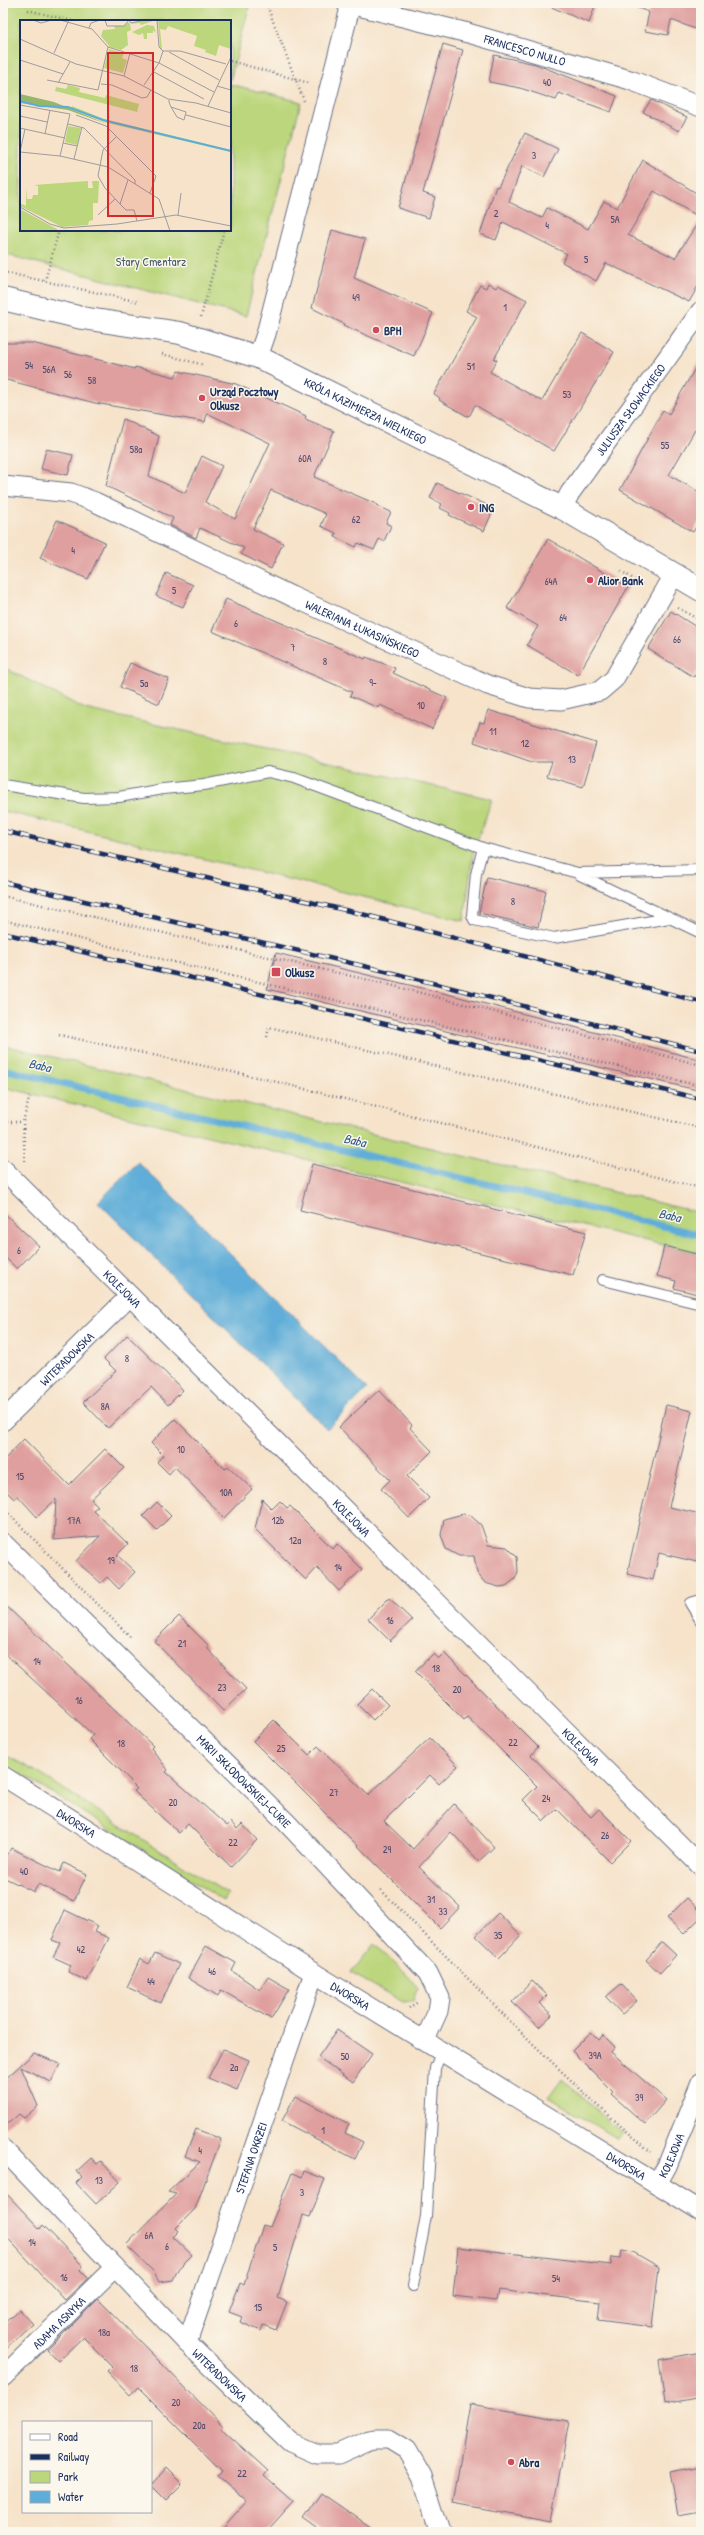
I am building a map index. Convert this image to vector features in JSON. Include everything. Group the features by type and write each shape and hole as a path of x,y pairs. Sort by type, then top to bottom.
{"street":[{"path":"258,357 266,334 329,89 348,4"},
{"name":"FRANCESCO NULLO","path":"348,4 476,35 630,80 701,107"},
{"name":"KRÓLA KAZIMIERZA WIELKIEGO","path":"3,299 82,318 180,333 258,357 562,508 701,590"},
{"name":"JULIUSZA SŁOWACKIEGO","path":"562,508 570,493 701,311"},
{"name":"WALERIANA ŁUKASIŃSKIEGO","path":"3,486 72,493 95,502 306,603 488,684 529,698 561,700 600,691 614,679 674,575"},
{"name":"KOLEJOWA","path":"3,1169 701,1866"},
{"name":"WITERADOWSKA","path":"3,1421 130,1296"},
{"name":"MARII SKŁODOWSKIEJ-CURIE","path":"3,1543 286,1822 428,1973 440,1998 438,2011 425,2040"},
{"name":"DWORSKA","path":"3,1776 314,1973 701,2210"},
{"name":"STEFANA OKRZEI","path":"187,2343 314,1973"},
{"name":"KOLEJOWA","path":"657,2184 667,2166 701,2082"},
{"name":"WITERADOWSKA","path":"3,2150 187,2343 290,2442 318,2454 338,2454 369,2440 375,2439 389,2439 407,2450 422,2476 440,2532"},
{"name":"ADAMA ASNYKA","path":"3,2377 115,2267"}],"lane":[{"path":"3,785 84,798 119,797 163,789 204,785 268,772 294,778 483,848 578,874 701,933"},
{"path":"483,848 476,874 472,915 474,920 554,938 669,918"},
{"path":"578,874 701,870"},
{"path":"604,1280 701,1304"},
{"path":"701,1600 690,1604 701,1621"},
{"path":"413,2286 426,2216 435,2068 442,2051"}],"path":[{"path":"266,3 297,80"},
{"path":"28,10 68,20"},
{"path":"231,61 329,89"},
{"path":"45,281 59,231"},
{"path":"201,318 224,231"},
{"path":"160,354 206,366"},
{"path":"619,569 649,589"},
{"path":"677,607 701,621"},
{"path":"3,896 356,977 701,1064"},
{"path":"3,920 205,970 701,1086"},
{"path":"267,1037 269,1027 701,1128"},
{"path":"59,1035 265,1079 701,1188"},
{"path":"27,1193 23,1122 30,1095"},
{"path":"3,1122 23,1122"}],"green space":[{"name":"Stary Cmentarz","path":"3,3 250,3 231,77 231,20 20,20 20,231 231,231 231,84 301,102 246,316 3,254"},
{"path":"3,667 85,709 492,799 473,853 464,921 3,811"},
{"path":"3,1045 701,1213 701,1254 3,1087"},
{"path":"3,1754 37,1772 228,1894 224,1901 33,1781 3,1765"},
{"path":"374,1944 409,1977 418,1989 414,2001 403,2002 351,1973"},
{"path":"562,2079 622,2133 617,2139 549,2097"}],"water":[{"path":"138,1162 367,1389 327,1429 98,1202"}],"building":[{"path":"542,3 596,3 589,23"},
{"path":"630,3 701,3 701,31 671,20 668,35 645,31 649,12 629,5"},
{"path":"443,44 463,50 423,193 435,197 429,218 398,208"},
{"path":"494,55 535,64 617,96 611,112 559,93 556,100 520,88 489,82"},
{"path":"651,100 687,117 679,131 643,112"},
{"path":"525,133 558,149 544,177 522,166 509,202 542,218 547,208 588,229 604,201 617,208 643,160 701,196 701,218 701,281 689,302 606,263 596,281 562,262 567,254 503,222 496,240 480,234 496,186 498,187","holes":["654,191 701,218 675,258 628,235"]},
{"path":"332,230 365,239 354,278 433,313 414,356 343,325 344,324 312,308"},
{"path":"488,283 496,288 498,285 527,300 494,359 497,360 490,372 542,401 582,333 614,352 554,451 475,405 470,415 467,416 439,400 440,398 434,394 477,317 466,311 480,285 486,288"},
{"path":"3,343 32,343 135,369 135,367 175,377 178,371 236,384 306,416 305,419 334,431 314,477 391,512 386,523 391,526 384,541 379,539 374,550 358,543 356,547 335,537 336,533 321,526 326,514 271,490 253,529 283,543 271,569 241,554 244,548 200,528 196,538 170,525 173,518 106,486 123,419 159,436 149,476 185,493 202,456 222,466 205,502 235,519 270,443 207,413 205,422 95,403 3,379"},
{"path":"701,358 701,433 695,430 669,475 701,493 701,519 693,532 620,490 663,410 669,414"},
{"path":"46,449 73,455 68,475 41,469"},
{"name":"ING","path":"437,483 494,508 484,531 449,515 450,513 440,508 442,504 430,498"},
{"path":"57,520 105,542 88,579 40,558"},
{"path":"548,539 628,587 578,675 527,645 538,626 507,608"},
{"path":"166,573 193,585 183,607 156,596"},
{"path":"226,599 365,659 366,657 395,668 393,673 447,698 432,729 380,705 379,708 350,696 352,692 212,631"},
{"path":"671,611 701,630 701,665 694,677 648,649"},
{"path":"130,663 169,679 159,704 120,687"},
{"path":"488,710 596,743 583,787 547,776 552,762 532,762 474,742 480,722 484,723"},
{"path":"487,877 546,891 538,927 479,913"},
{"path":"276,953 455,996 701,1060 701,1091 267,989"},
{"path":"312,1164 586,1232 573,1275 300,1210"},
{"path":"3,1212 39,1246 17,1269 3,1255"},
{"path":"664,1246 701,1255 701,1295 674,1288 676,1281 657,1276"},
{"path":"127,1335 183,1390 168,1405 151,1387 108,1428 83,1402 116,1371 104,1359"},
{"path":"379,1390 412,1425 410,1428 432,1451 407,1476 429,1498 409,1518 381,1489 390,1480 339,1427"},
{"path":"666,1405 692,1411 669,1507 701,1514 701,1563 659,1553 653,1580 627,1574"},
{"path":"175,1419 225,1469 228,1466 252,1489 224,1518 175,1467 169,1474 157,1462 163,1455 151,1443"},
{"path":"24,1439 69,1485 105,1449 124,1468 91,1499 98,1506 93,1510 128,1544 117,1555 135,1572 119,1589 107,1577 101,1583 76,1561 100,1536 54,1540 56,1499 37,1517 18,1496 14,1499 3,1488 3,1461"},
{"path":"262,1499 272,1509 280,1501 287,1508 290,1506 333,1549 337,1544 362,1569 339,1591 317,1568 306,1580 255,1529"},
{"path":"157,1502 171,1516 157,1530 143,1516"},
{"path":"463,1514 470,1515 481,1525 488,1545 507,1547 517,1557 518,1572 515,1579 506,1586 499,1587 485,1583 477,1573 474,1556 459,1556 446,1549 441,1535 444,1519"},
{"path":"389,1598 412,1620 390,1641 368,1619"},
{"path":"3,1603 153,1746 151,1748 168,1770 166,1772 227,1826 231,1822 237,1829 242,1824 257,1840 231,1867 188,1824 179,1833 142,1799 134,1791 137,1789 130,1782 131,1781 89,1739 93,1735 3,1652"},
{"path":"179,1616 209,1646 207,1648 246,1689 223,1711 154,1641"},
{"path":"444,1653 538,1747 531,1755 591,1817 599,1809 631,1841 610,1862 557,1809 544,1821 523,1800 537,1786 467,1717 464,1720 415,1671 433,1654 438,1659"},
{"path":"372,1689 388,1705 373,1720 357,1704"},
{"path":"274,1720 309,1755 318,1746 368,1795 430,1738 458,1766 439,1784 430,1775 384,1821 413,1849 454,1804 494,1847 479,1861 451,1832 419,1867 460,1907 440,1928 253,1741"},
{"path":"11,1848 60,1872 64,1863 87,1874 74,1901 38,1884 34,1892 3,1877 3,1852 8,1854"},
{"path":"687,1898 701,1912 701,1917 684,1934 667,1918"},
{"path":"65,1910 98,1926 95,1932 109,1938 87,1981 68,1972 71,1965 53,1957 60,1943 52,1940"},
{"path":"498,1913 521,1935 499,1958 476,1936"},
{"path":"662,1942 676,1955 660,1973 646,1960"},
{"path":"206,1946 236,1963 232,1971 260,1990 268,1977 289,1989 271,2019 221,1990 218,1996 188,1978"},
{"path":"155,1953 179,1964 161,2003 127,1987 140,1959 149,1964"},
{"path":"532,1981 547,1995 539,2003 552,2015 539,2027 512,2002"},
{"path":"621,1984 637,2001 622,2014 606,1997"},
{"path":"337,2030 372,2054 353,2082 318,2057"},
{"path":"591,2032 599,2040 603,2035 615,2047 611,2052 666,2100 645,2124 611,2094 613,2092 572,2051"},
{"path":"223,2049 249,2060 237,2090 208,2078"},
{"path":"34,2053 60,2064 51,2082 21,2067 38,2106 24,2118 19,2114 3,2128 3,2081"},
{"path":"295,2096 349,2124 345,2133 363,2142 355,2159 282,2121"},
{"path":"196,2129 221,2139 195,2209 176,2228 179,2231 173,2237 192,2255 178,2269 173,2280 159,2282 153,2271 126,2245 176,2194 168,2192 200,2162 185,2156"},
{"path":"91,2158 97,2164 101,2161 120,2182 96,2204 76,2183 82,2177 77,2171"},
{"path":"304,2171 325,2179 310,2217 303,2215 278,2298 287,2302 276,2330 263,2325 261,2331 240,2322 242,2317 229,2312 240,2283 244,2285 263,2225 270,2227 292,2173 302,2177"},
{"path":"3,2190 40,2229 43,2225 83,2266 80,2270 88,2278 65,2300 3,2233"},
{"path":"458,2247 611,2265 612,2257 621,2258 622,2250 633,2252 659,2267 652,2327 598,2320 600,2302 498,2290 496,2301 453,2296"},
{"path":"98,2299 223,2426 221,2428 268,2471 264,2476 293,2502 266,2532 219,2532 247,2501 217,2475 221,2470 138,2387 130,2395 107,2371 112,2366 83,2337 58,2361 47,2350"},
{"path":"20,2310 33,2324 3,2351 3,2325"},
{"path":"701,2352 701,2397 665,2404 659,2360"},
{"name":"Abra","path":"470,2404 569,2421 551,2521 453,2503"},
{"path":"701,2466 701,2511 678,2515 670,2472"},
{"path":"166,2468 182,2484 166,2500 152,2486 152,2484"},
{"path":"321,2493 378,2532 322,2532 303,2519"}],"waterway":[{"name":"Baba","path":"3,1069 701,1235"}],"railway":[{"path":"3,831 358,913 701,1002"},
{"path":"3,882 385,971 701,1051"},
{"path":"3,933 701,1099"}],"place":[{"name":"BPH","path":"376,330"},
{"name":"Urząd Pocztowy Olkusz","path":"202,398"},
{"name":"ING","path":"471,507"},
{"name":"Alior Bank","path":"590,580"},
{"name":"Olkusz","path":"276,972"},
{"name":"Abra","path":"511,2462"}]}
